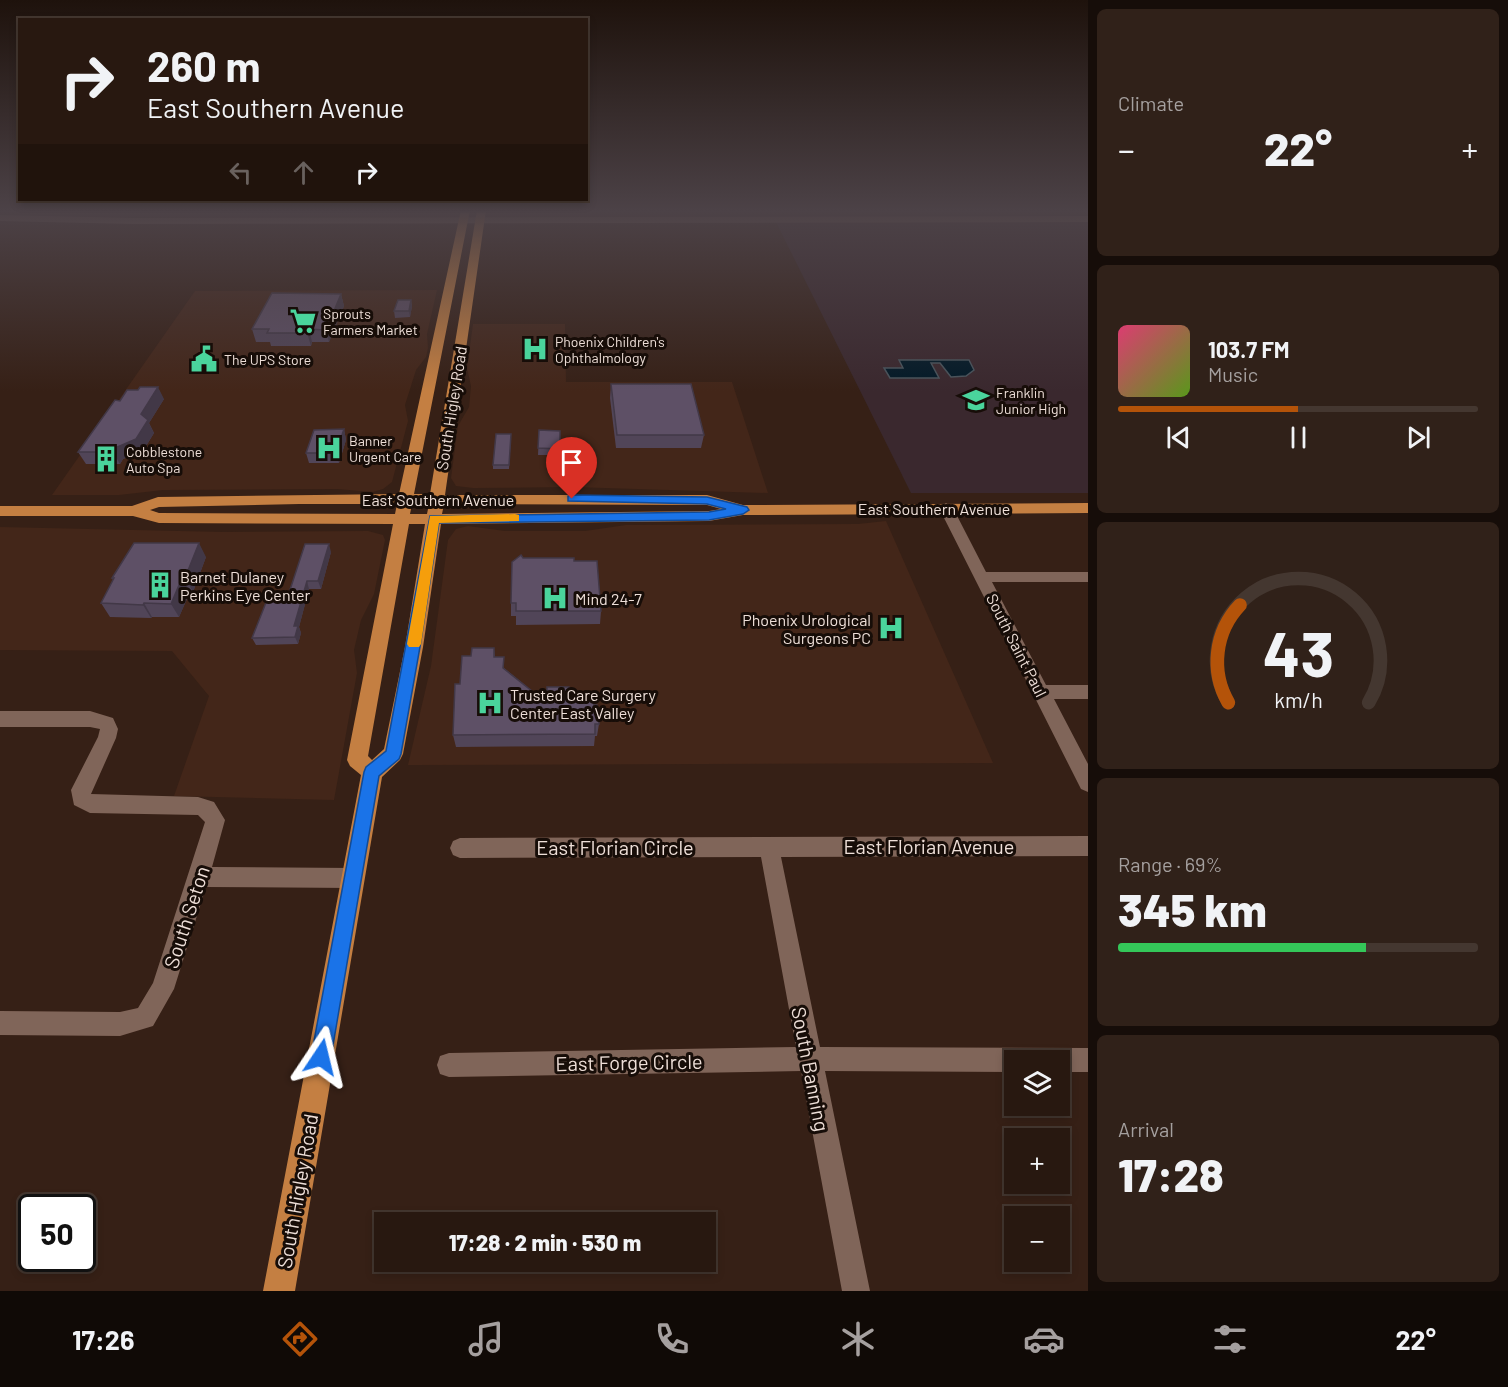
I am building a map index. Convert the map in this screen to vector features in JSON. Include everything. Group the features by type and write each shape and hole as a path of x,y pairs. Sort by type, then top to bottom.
{"main road":[{"name":"South Higley Road","path":"372,772 357,760 406,499 454,270"},
{"name":"South Higley Road","path":"279,1291 372,772 393,754 414,647 472,270"},
{"path":"449,298 457,305 453,331 462,336"},
{"path":"440,340 445,340 449,344 446,376 454,390"},
{"name":"East Southern Avenue","path":"133,511 158,502 406,499 707,500 743,510"},
{"name":"East Southern Avenue","path":"0,511 133,511 159,518 434,519 709,516 743,510 1088,507"}],"street":[{"name":"South Saint Paul","path":"946,508 1088,783"},
{"path":"982,577 1088,577"},
{"path":"1040,692 1088,692"},
{"name":"South Seton","path":"0,719 90,719 107,723 109,729 107,738 81,790 81,799 90,804 198,806 207,808 215,820 163,989 145,1018 120,1024 0,1023"},
{"name":"East Florian Avenue","path":"769,847 1088,846"},
{"name":"East Florian Circle","path":"460,848 769,847"},
{"name":"South Banning","path":"769,847 856,1291"},
{"path":"199,877 353,878"},
{"name":"East Forge Circle","path":"449,1065 809,1059 1088,1060"}],"shaded area":[{"name":"Franklin Junior High","path":"800,270 1088,270 1088,493 911,493"},
{"path":"437,290 427,334 426,357 416,370 405,405 408,421 392,482 383,489 373,492 337,489 163,490 119,495 52,495 195,291"},
{"path":"473,324 565,324 566,382 732,382 768,493 456,486 451,478 458,426 469,407 471,386 467,368"},
{"path":"886,521 993,763 408,765 431,666 448,540 456,529 468,526 505,531 585,531 626,525 858,524"},
{"path":"0,527 223,532 368,531 383,535 385,540 374,594 361,620 354,650 357,673 334,800 174,796 209,696 172,651 0,650"}],"water":[{"path":"899,360 969,360 974,370 966,376 951,377 940,363 931,363 939,378 890,378 884,368 903,368"}],"building":[{"path":"272,293 341,294 326,330 309,329 307,333 267,333 269,329 252,329"},
{"path":"398,300 411,300 409,311 394,311"},
{"path":"611,384 691,384 704,435 617,435"},
{"path":"140,387 158,387 141,414 148,420 136,439 117,447 113,452 78,452 115,400 120,401 127,390 138,390"},
{"path":"344,429 336,453 306,453 314,430"},
{"path":"539,430 560,431 560,449 538,448"},
{"path":"496,434 511,434 509,465 493,465"},
{"name":"Barnet Dulaney Perkins Eye Center","path":"134,543 199,543 185,578 182,578 171,604 101,603 114,578 112,578"},
{"path":"305,544 329,544 318,581 307,581 294,626 298,626 295,637 252,638 267,600 270,600 272,596 288,596"},
{"name":"Mind 24-7","path":"521,555 523,558 574,558 574,561 597,561 601,611 516,611 516,603 511,603 512,562"},
{"name":"Trusted Care Surgery Center East Valley","path":"472,648 494,648 494,657 504,657 503,668 547,703 547,687 569,687 569,696 593,696 594,705 597,705 599,724 595,724 595,734 453,735 455,684 460,684 462,656 471,656"}],"slow traffic":[{"path":"414,644 434,519 515,518"}],"place":[{"name":"Sprouts Farmers Market","path":"303,321"},
{"name":"Phoenix Children's Ophthalmology","path":"535,349"},
{"name":"The UPS Store","path":"204,359"},
{"name":"Franklin Junior High","path":"976,400"},
{"name":"Banner Urgent Care","path":"329,448"},
{"name":"Cobblestone Auto Spa","path":"106,459"},
{"name":"Barnet Dulaney Perkins Eye Center","path":"160,585"},
{"name":"Mind 24-7","path":"555,598"},
{"name":"Phoenix Urological Surgeons PC","path":"891,628"},
{"name":"Trusted Care Surgery Center East Valley","path":"490,703"}],"route":[{"path":"321,1057 372,772 393,754 414,647 434,519 709,516 743,510 707,500 572,499"}]}
